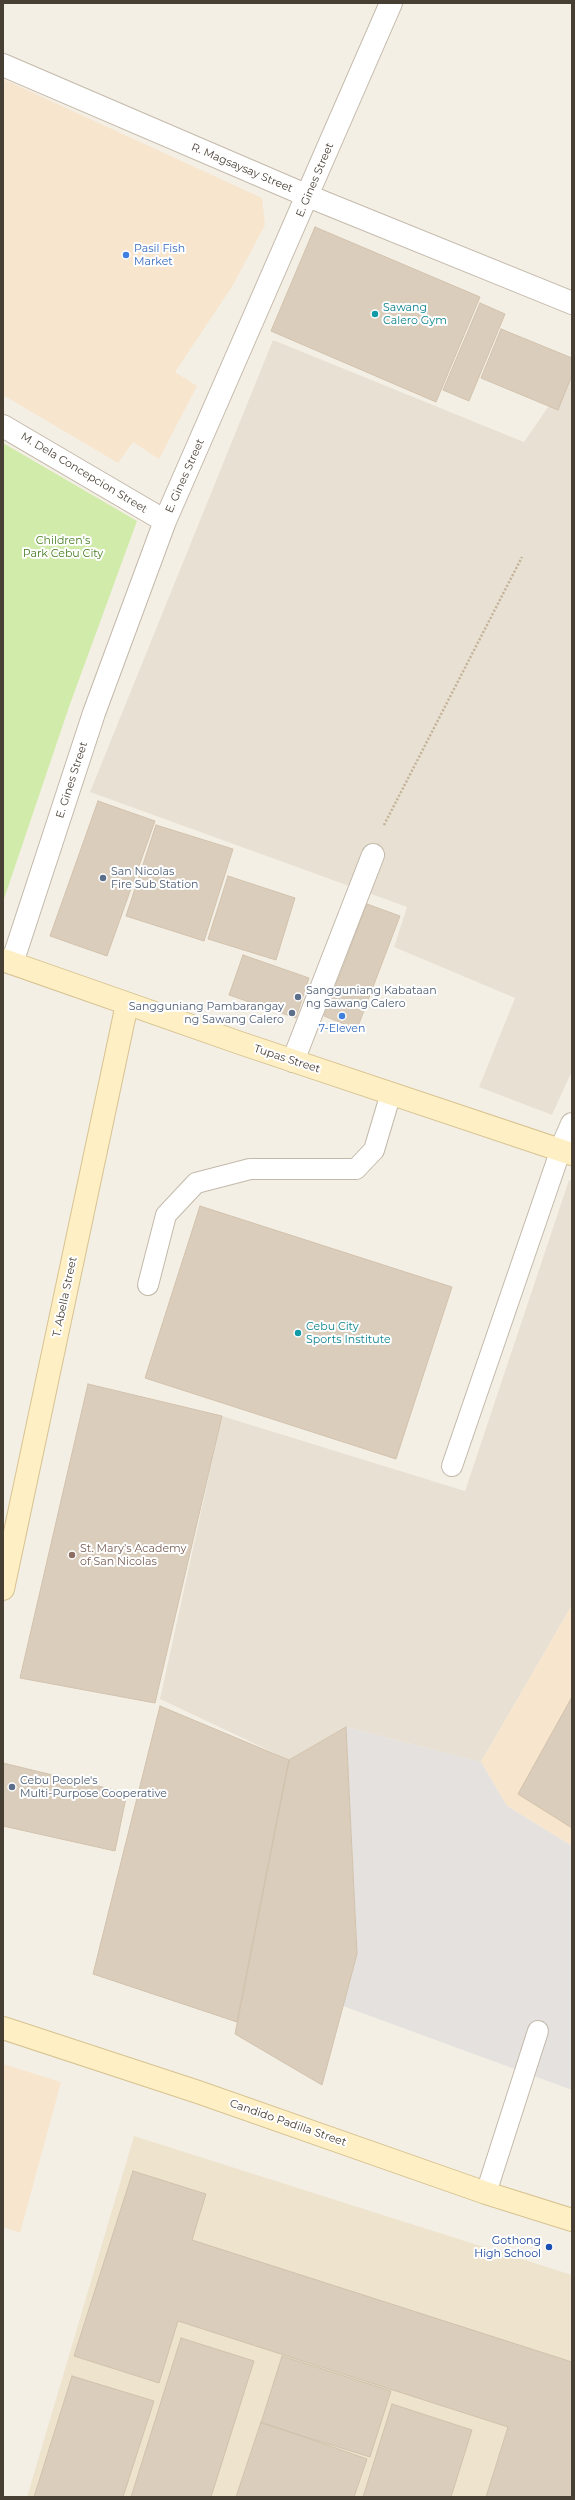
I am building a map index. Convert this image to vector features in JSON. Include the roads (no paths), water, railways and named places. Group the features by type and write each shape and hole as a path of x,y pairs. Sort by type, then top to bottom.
{"street":[{"name":"E. Gines Street","path":"7,962 94,713 165,521 391,3"},
{"name":"R. Magsaysay Street","path":"3,65 308,196 572,303"},
{"name":"M. Dela Concepcion Street","path":"3,426 165,521"},
{"path":"293,1061 373,855"},
{"name":"Tupas Street","path":"7,962 293,1061 566,1152"},
{"name":"T. Abella Street","path":"3,1589 127,1004"},
{"path":"566,1152 572,1124"},
{"name":"Candido Padilla Street","path":"3,2028 198,2092 486,2193 572,2220"}],"lane":[{"path":"148,1285 166,1215 196,1183 250,1169 356,1169 374,1150 391,1093"},
{"path":"452,1466 566,1152"},
{"path":"486,2193 538,2031"}],"place":[{"name":"Pasil Fish Market","path":"126,255"},
{"name":"Sawang Calero Gym","path":"375,314"},
{"name":"San Nicolas Fire Sub Station","path":"103,878"},
{"name":"Sangguniang Kabataan ng Sawang Calero","path":"298,997"},
{"name":"Sangguniang Pambarangay ng Sawang Calero","path":"292,1013"},
{"name":"7-Eleven","path":"342,1016"},
{"name":"Cebu City Sports Institute","path":"298,1333"},
{"name":"St. Mary’s Academy of San Nicolas","path":"72,1555"},
{"name":"Cebu People's Multi-Purpose Cooperative","path":"12,1787"},
{"name":"Gothong High School","path":"549,2247"}],"park label":[{"name":"Children's Park Cebu City","path":"63,547"}]}
